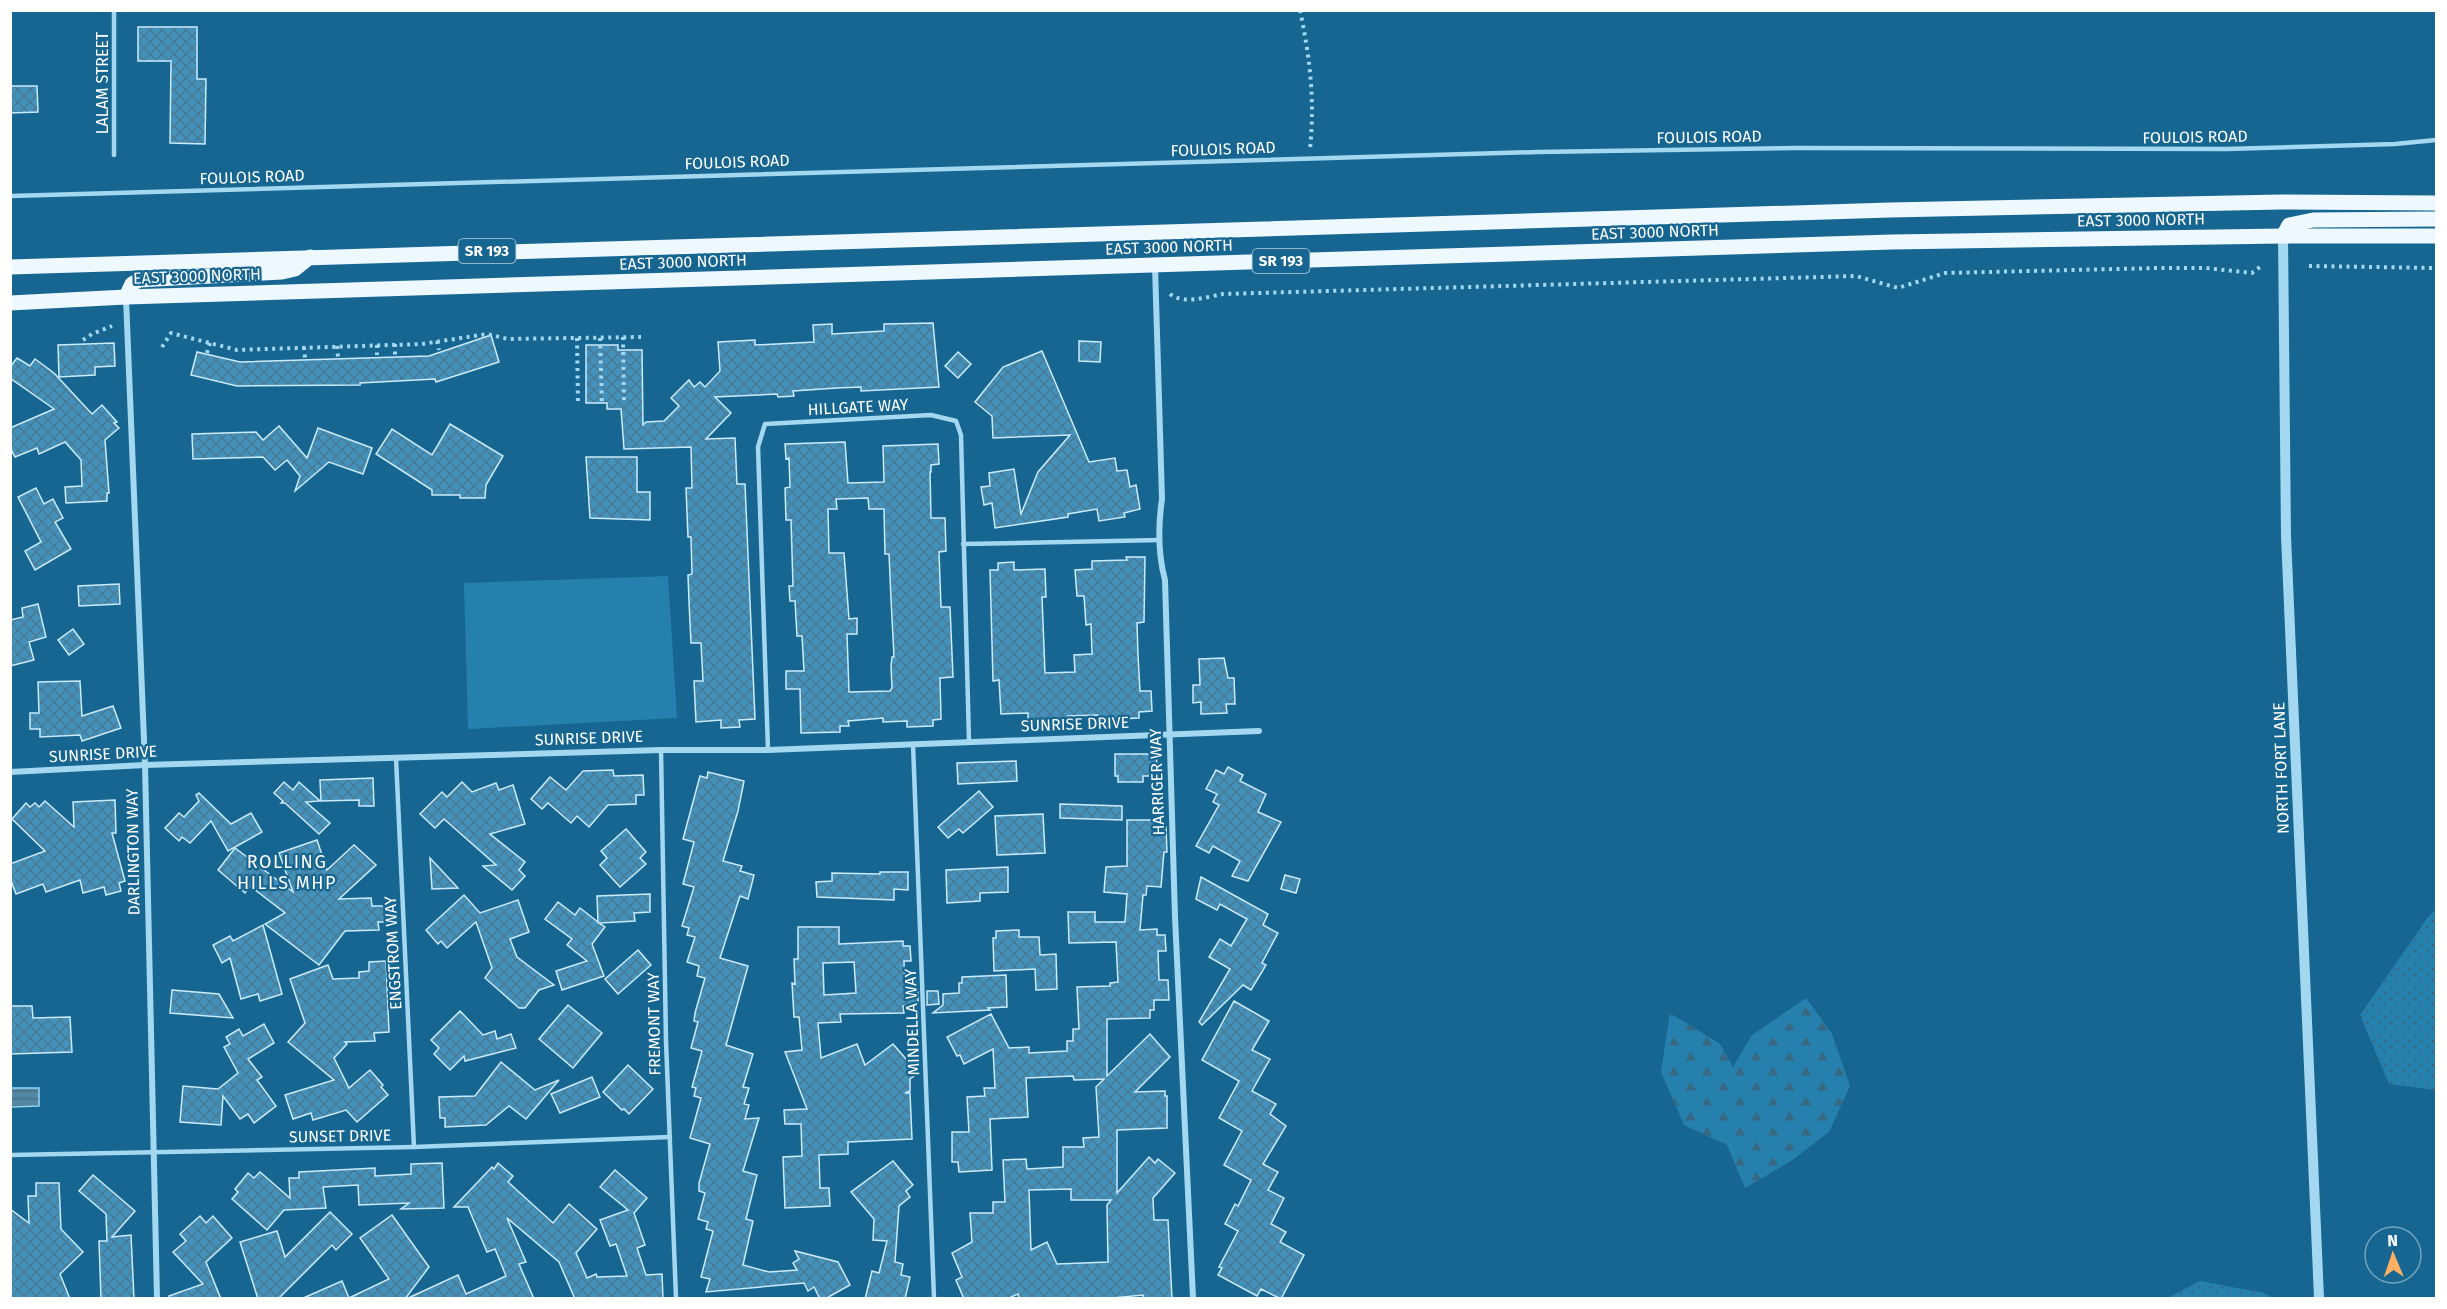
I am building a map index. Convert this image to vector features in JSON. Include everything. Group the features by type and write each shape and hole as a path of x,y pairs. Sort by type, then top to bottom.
{"main road":[{"name":"EAST 3000 NORTH","path":"10,267 1902,210 2269,202 2436,203"},
{"path":"2283,236 2289,225 2313,220 2436,219"},
{"name":"EAST 3000 NORTH","path":"10,303 126,297 1892,242 2283,236 2436,237"},
{"path":"126,297 132,284 139,280 282,272 295,269 310,257"}],"street":[{"name":"NORTH FORT LANE","path":"2283,236 2286,536 2319,1299"},
{"name":"HARRIGER WAY","path":"1155,265 1162,499 1159,519 1161,566 1165,580 1175,928 1193,1299"},
{"name":"DARLINGTON WAY","path":"126,297 144,765 157,1299"},
{"name":"SUNRISE DRIVE","path":"10,772 144,765 661,750 768,750 1259,731"}],"lane":[{"name":"LALAM STREET","path":"114,10 114,155"},
{"name":"FOULOIS ROAD","path":"10,196 1309,158 1764,148 2102,150 2276,148 2395,144 2436,140"},
{"name":"HILLGATE WAY","path":"768,750 758,447 765,424 931,415 956,421 961,435 969,741"},
{"path":"963,544 1160,540"},
{"name":"MINDELLA WAY","path":"913,744 934,1299"},
{"name":"FREMONT WAY","path":"661,750 676,1299"},
{"name":"ENGSTROM WAY","path":"396,758 414,1147"},
{"name":"SUNSET DRIVE","path":"10,1155 414,1147 670,1137"}],"path":[{"path":"1300,10 1311,67 1313,122 1309,158"},
{"path":"2309,266 2436,268"},
{"path":"1170,294 1175,298 1191,300 1223,294 1856,276 1898,288 1945,273 2159,268 2206,268 2252,273 2260,267"},
{"path":"84,340 112,326"},
{"path":"162,347 171,333 237,350 395,344 487,334 508,339 641,336"},
{"path":"623,337 624,403"},
{"path":"577,338 578,404"},
{"path":"600,338 602,403"},
{"path":"437,341 439,350"},
{"path":"207,353 210,343"},
{"path":"395,344 395,356"},
{"path":"377,345 377,356"},
{"path":"337,346 338,357"},
{"path":"304,347 305,358"}],"green space":[{"path":"668,576 677,718 468,729 464,583"},
{"path":"2436,910 2436,1090 2389,1084 2360,1015 2428,917"},
{"path":"1806,998 1832,1034 1850,1086 1829,1132 1791,1161 1745,1188 1727,1145 1684,1125 1661,1072 1670,1013 1720,1044 1733,1067 1752,1035"},
{"path":"2200,1281 2264,1293 2272,1298 2168,1298"}],"shaded area":[{"path":"11,1088 39,1088 39,1106 11,1107"}],"building":[{"path":"138,27 197,27 197,79 206,79 205,144 170,143 171,61 138,61"},
{"path":"10,86 37,86 38,112 10,113"},
{"path":"933,323 939,387 861,391 861,387 837,388 793,391 794,396 778,397 777,394 715,397 731,413 706,439 735,438 737,484 745,484 755,719 739,720 740,727 721,728 721,720 696,722 694,681 703,681 701,643 691,643 688,575 692,574 691,537 688,537 686,488 692,488 691,447 624,449 621,409 607,409 607,403 586,403 586,345 618,345 618,350 642,350 643,425 646,422 664,421 679,406 671,398 689,380 694,387 700,382 705,387 720,371 718,342 755,340 755,345 814,342 813,325 832,324 832,334 884,331 884,324"},
{"path":"491,335 499,362 436,382 435,379 360,383 360,385 237,386 191,375 197,352 240,362 429,356"},
{"path":"1079,341 1101,342 1100,362 1079,361"},
{"path":"114,343 115,366 95,367 95,375 59,377 58,345"},
{"path":"1042,351 1089,462 1115,458 1117,471 1127,470 1130,487 1136,485 1140,509 1124,513 1125,517 1099,521 1097,509 1068,514 1068,517 995,528 992,503 984,505 981,487 990,486 989,473 1014,469 1021,514 1038,472 1070,435 993,438 992,416 975,402 1003,367"},
{"path":"958,352 971,364 958,378 945,366"},
{"path":"17,358 30,366 35,359 54,373 92,414 102,405 117,422 114,423 119,428 105,440 109,493 107,493 107,501 66,503 65,487 82,486 81,460 65,442 39,454 37,448 15,457 10,447 10,428 54,409 10,378 10,367"},
{"path":"450,424 503,456 486,485 485,498 432,495 432,490 376,454 392,429 432,455"},
{"path":"279,426 307,458 318,428 372,448 363,474 329,462 295,491 300,476 287,460 275,470 263,457 193,459 192,434 256,432 263,440"},
{"path":"845,442 848,483 884,482 883,446 938,444 939,464 931,465 930,472 931,518 945,518 946,551 939,552 941,607 950,607 953,677 940,678 941,719 933,720 933,726 907,727 907,721 883,722 883,718 848,721 849,726 840,726 840,732 801,733 800,689 786,689 786,671 804,671 802,636 797,636 795,601 790,601 789,586 793,586 791,520 786,520 785,488 790,487 789,458 786,459 785,444","holes":["868,498 869,509 884,509 885,554 889,554 894,657 892,657 891,666 892,688 890,691 849,692 847,634 857,634 857,618 849,619 844,553 829,553 828,509 837,509 836,499"]},
{"path":"586,457 637,457 637,492 650,492 650,520 590,518"},
{"path":"36,488 44,504 53,499 63,518 55,522 71,549 35,570 25,551 41,542 18,497"},
{"path":"1126,557 1145,557 1144,622 1137,623 1138,655 1140,691 1151,691 1152,711 1139,712 1139,718 1098,720 1098,715 1068,716 1069,720 1028,722 1028,713 1001,714 999,680 993,681 990,570 998,570 998,563 1014,562 1014,570 1045,569 1046,597 1042,597 1045,673 1075,672 1074,655 1092,654 1091,624 1086,625 1084,596 1077,596 1075,570 1092,569 1092,561 1127,560"},
{"path":"119,584 120,604 79,606 78,586"},
{"path":"38,604 46,637 29,642 34,660 10,666 10,620 23,617 22,608"},
{"path":"73,629 84,644 69,655 58,640"},
{"path":"1224,658 1228,678 1234,678 1235,704 1226,704 1227,713 1201,714 1201,702 1193,703 1193,685 1200,685 1199,659"},
{"path":"80,681 82,716 113,706 121,728 82,741 80,735 40,737 40,729 30,729 30,713 39,713 38,682"},
{"path":"1115,754 1157,754 1156,776 1143,776 1143,782 1118,782 1118,776 1115,776"},
{"path":"1016,761 1017,781 958,784 957,763"},
{"path":"1228,767 1243,775 1240,781 1266,794 1258,812 1281,822 1248,881 1232,876 1240,861 1213,846 1209,853 1196,846 1219,805 1213,802 1217,794 1206,789 1216,770 1224,774"},
{"path":"613,770 614,776 643,775 644,795 636,795 636,804 608,805 589,827 577,816 571,823 548,803 542,809 531,799 550,777 566,790 583,771"},
{"path":"708,772 744,781 738,811 723,861 742,866 740,871 754,875 748,899 740,896 720,958 748,966 726,1045 753,1054 743,1087 749,1088 744,1104 749,1105 745,1119 759,1118 743,1171 757,1175 746,1219 753,1221 743,1265 769,1272 797,1270 793,1263 799,1259 795,1251 838,1262 850,1285 825,1299 820,1299 814,1287 808,1291 804,1283 706,1292 710,1279 701,1277 713,1231 706,1229 708,1222 698,1219 705,1193 699,1191 699,1183 710,1144 690,1138 701,1098 694,1096 696,1088 692,1087 702,1051 691,1048 698,1022 694,1021 695,1013 705,978 697,976 699,966 687,962 695,937 687,935 689,928 682,926 694,887 683,884 694,842 683,839 700,776 707,778"},
{"path":"373,778 374,806 359,806 359,800 321,801 320,780"},
{"path":"284,782 293,790 299,782 320,801 306,802 330,823 319,834 285,803 281,803 283,801 274,793"},
{"path":"462,782 472,792 496,783 499,790 513,785 525,824 490,834 525,862 519,870 525,876 512,890 483,866 496,865 444,819 435,828 420,814 442,792 447,797"},
{"path":"979,791 993,807 963,833 959,829 948,838 938,827"},
{"path":"199,793 231,824 251,813 262,832 228,851 211,821 190,843 182,837 179,841 165,828 179,813 184,817 199,801 196,795"},
{"path":"115,800 116,833 112,833 125,881 119,883 121,891 106,895 104,887 83,893 80,880 46,892 43,884 16,894 10,878 10,864 45,851 12,819 26,803 30,807 35,803 39,807 45,801 74,827 73,802"},
{"path":"1060,804 1122,806 1122,820 1060,818"},
{"path":"1043,814 1045,853 997,855 995,816"},
{"path":"1127,820 1161,820 1161,827 1166,827 1167,852 1164,852 1161,887 1147,886 1146,895 1143,895 1140,930 1157,929 1157,935 1165,935 1166,951 1158,951 1159,980 1168,980 1169,1000 1154,1000 1154,1010 1150,1010 1150,1018 1107,1019 1107,1076 1150,1034 1170,1057 1135,1092 1165,1091 1167,1128 1117,1130 1117,1193 1149,1157 1155,1163 1158,1159 1175,1173 1153,1198 1154,1220 1168,1220 1172,1299 1143,1299 1143,1295 1102,1299 1020,1299 1018,1294 1007,1299 964,1299 956,1280 962,1277 952,1253 972,1242 970,1213 993,1213 993,1202 1005,1202 1003,1160 1026,1159 1027,1169 1063,1167 1063,1147 1084,1147 1083,1138 1099,1137 1096,1087 1104,1079 1074,1080 1073,1076 1026,1078 1028,1117 990,1119 992,1170 959,1172 958,1162 952,1162 952,1132 969,1132 967,1097 985,1096 984,1088 995,1088 993,1049 964,1064 947,1037 991,1014 1009,1048 1029,1047 1029,1053 1067,1051 1067,1041 1073,1041 1073,1029 1079,1029 1077,987 1110,986 1110,983 1118,982 1116,942 1069,943 1068,912 1095,912 1095,922 1125,922 1127,894 1104,892 1106,867 1127,866","holes":["1071,1189 1071,1200 1111,1200 1107,1205 1108,1262 1057,1264 1047,1242 1031,1250 1029,1190"]},
{"path":"626,829 646,852 640,858 646,864 620,887 600,865 607,858 601,851"},
{"path":"317,840 327,870 354,845 376,865 339,899 371,898 372,906 385,906 385,922 378,922 379,930 345,931 319,965 265,924 285,913 250,886 245,893 218,870 235,848 293,892 279,853"},
{"path":"430,858 458,888 432,889"},
{"path":"1008,867 1008,892 980,893 980,901 947,903 946,870"},
{"path":"880,872 908,872 908,890 894,889 894,900 817,897 816,882 832,881 832,873 880,874"},
{"path":"1285,875 1300,879 1296,893 1281,889"},
{"path":"1201,877 1268,914 1263,925 1278,933 1262,963 1266,965 1251,990 1243,985 1202,1025 1199,1022 1230,969 1209,957 1220,939 1231,946 1247,919 1220,904 1217,910 1196,899"},
{"path":"650,894 650,912 634,913 635,921 599,923 605,927 592,944 604,976 562,990 556,971 587,961 567,945 572,939 545,919 558,902 575,915 580,908 598,922 597,896"},
{"path":"464,895 480,913 518,900 529,932 510,939 517,957 554,985 539,990 525,1008 519,1008 485,978 492,968 476,922 447,948 441,941 438,944 426,930"},
{"path":"263,925 282,994 260,1001 258,994 241,999 230,958 222,963 213,945 230,936 233,941"},
{"path":"798,927 839,927 839,944 903,941 903,946 910,946 911,961 904,961 905,992 918,992 918,1005 903,1006 904,1013 840,1014 841,1022 818,1023 821,1058 857,1044 865,1065 893,1044 913,1067 909,1070 914,1076 910,1079 910,1091 905,1093 910,1093 912,1139 848,1142 848,1154 819,1155 820,1188 829,1188 830,1206 785,1208 783,1157 802,1156 801,1124 785,1124 784,1110 807,1109 785,1052 802,1050 799,1017 794,1017 792,983 795,984 794,959 798,959","holes":["854,962 856,993 824,995 823,963"]},
{"path":"1019,930 1019,937 1039,937 1040,955 1056,954 1057,989 1036,990 1035,969 994,971 993,938 996,938 996,931"},
{"path":"638,950 651,965 618,994 605,979"},
{"path":"386,961 389,1032 374,1033 375,1041 345,1042 347,1044 334,1058 349,1088 370,1070 388,1095 357,1122 346,1110 313,1120 311,1113 293,1119 285,1095 334,1080 288,1042 305,1023 290,979 328,965 333,979 359,978 359,972 369,971 369,962"},
{"path":"1006,975 1007,1007 933,1013 943,1005 943,994 959,993 959,983 962,983 962,977"},
{"path":"172,990 219,994 233,1018 170,1013"},
{"path":"927,991 938,991 939,1004 927,1005"},
{"path":"1234,1001 1269,1021 1252,1050 1270,1059 1252,1091 1276,1104 1270,1114 1286,1126 1263,1164 1278,1172 1268,1190 1284,1198 1271,1224 1286,1232 1280,1242 1304,1255 1281,1299 1261,1289 1257,1296 1218,1275 1222,1268 1219,1267 1238,1231 1225,1224 1235,1204 1238,1206 1251,1180 1224,1165 1242,1131 1219,1118 1239,1081 1202,1060"},
{"path":"568,1005 602,1033 573,1068 539,1039"},
{"path":"10,1006 32,1006 33,1018 70,1017 72,1052 10,1054"},
{"path":"460,1011 483,1035 495,1031 497,1039 511,1034 516,1048 465,1061 464,1056 450,1070 434,1054 439,1048 431,1040"},
{"path":"264,1024 274,1043 248,1059 262,1077 257,1080 276,1106 254,1123 248,1114 240,1119 223,1096 221,1125 180,1122 183,1086 218,1089 238,1073 224,1047 230,1044 226,1037 239,1029 243,1036"},
{"path":"501,1062 535,1090 559,1080 526,1119 509,1106 486,1125 445,1127 445,1118 440,1118 439,1097 475,1096"},
{"path":"628,1065 653,1089 629,1114 603,1092"},
{"path":"592,1077 600,1097 560,1113 551,1094"},
{"path":"893,1161 913,1185 906,1191 910,1197 899,1206 895,1262 903,1264 901,1275 910,1277 905,1299 865,1299 872,1271 879,1273 887,1241 873,1240 874,1219 851,1192"},
{"path":"442,1163 444,1208 401,1209 409,1203 359,1205 358,1185 323,1187 326,1208 284,1210 267,1230 232,1199 238,1192 235,1189 248,1173 254,1178 260,1172 290,1198 289,1178 299,1178 299,1172 375,1168 375,1176 411,1174 411,1164"},
{"path":"498,1163 513,1176 508,1182 553,1223 569,1204 597,1229 576,1253 587,1278 596,1274 597,1277 627,1276 616,1244 610,1246 600,1220 628,1210 600,1187 615,1170 647,1198 634,1213 645,1245 637,1248 646,1275 662,1274 663,1299 575,1299 559,1262 507,1218 526,1262 519,1264 534,1299 406,1299 458,1275 466,1294 506,1276 495,1249 487,1252 468,1207 454,1207"},
{"path":"93,1175 135,1211 112,1237 131,1235 134,1299 101,1299 99,1241 107,1241 106,1214 79,1191"},
{"path":"36,1183 59,1183 61,1229 83,1252 60,1274 70,1299 10,1299 10,1209 29,1223 28,1196 36,1196"},
{"path":"330,1212 352,1234 336,1250 332,1245 278,1299 258,1299 240,1242 277,1231 285,1257"},
{"path":"392,1215 429,1267 405,1299 301,1299 342,1281 349,1298 389,1279 360,1238"},
{"path":"200,1216 206,1223 213,1216 232,1238 206,1262 221,1299 170,1299 169,1296 203,1284 173,1252 186,1241 180,1234"}],"district":[{"name":"ROLLING HILLS MHP","path":"287,872"}]}
